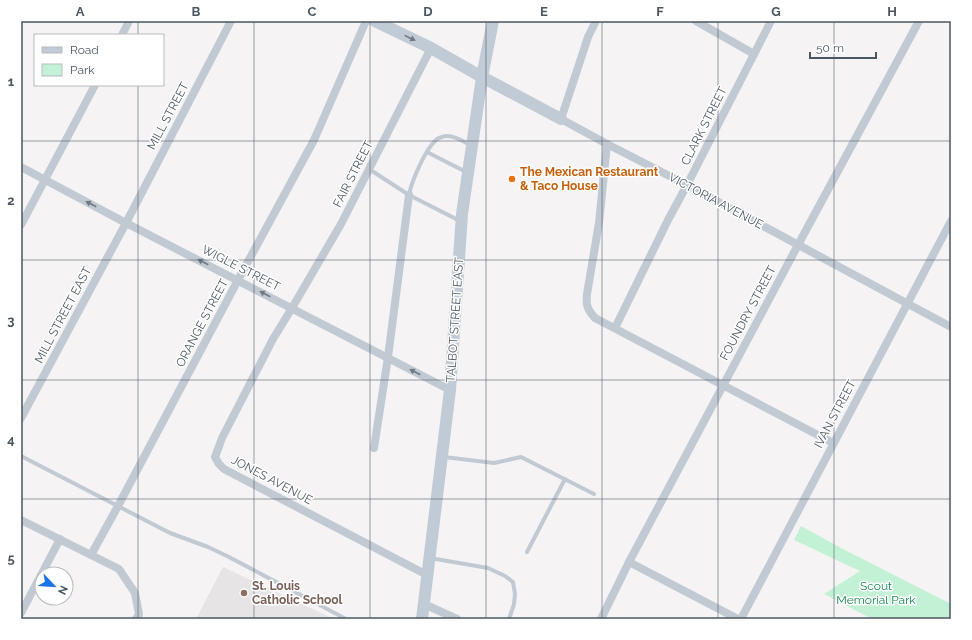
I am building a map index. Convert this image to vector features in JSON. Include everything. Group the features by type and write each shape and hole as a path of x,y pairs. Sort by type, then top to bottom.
{"main road":[{"name":"VICTORIA AVENUE","path":"375,21 431,48 561,119"},
{"name":"TALBOT STREET EAST","path":"422,619 450,390 462,222 482,77 493,21"}],"street":[{"path":"123,34 130,21"},
{"name":"MILL STREET","path":"126,223 231,21"},
{"name":"ORANGE STREET","path":"91,555 314,140 366,21"},
{"path":"561,119 588,37 596,21"},
{"path":"696,21 754,54"},
{"name":"CLARK STREET","path":"615,328 668,220 771,21"},
{"name":"FOUNDRY STREET","path":"601,619 628,562 919,21"},
{"name":"FAIR STREET","path":"292,308 341,224 431,48"},
{"path":"21,225 94,86"},
{"name":"VICTORIA AVENUE","path":"561,119 951,327"},
{"path":"607,144 599,223 586,304 589,311 595,318 833,443"},
{"name":"WIGLE STREET","path":"21,167 126,223 450,390"},
{"path":"374,448 388,357 409,195"},
{"name":"IVAN STREET","path":"740,619 951,221"},
{"name":"MILL STREET EAST","path":"21,418 126,223"},
{"name":"JONES AVENUE","path":"292,308 273,339 222,438 215,457 224,469 427,575"},
{"path":"21,520 118,569 135,594 139,614 136,619"},
{"path":"21,613 60,539"},
{"path":"628,562 740,619"},
{"path":"424,604 457,619"}],"lane":[{"path":"409,195 411,184 427,152 437,139 446,136 457,138 472,146"},
{"path":"427,152 468,173"},
{"path":"369,169 409,195 462,222"},
{"path":"21,456 170,533 220,553 346,619"},
{"path":"442,456 494,463 521,457 594,494"},
{"path":"528,552 565,480"},
{"path":"429,558 488,568 505,576 513,582 515,594 514,604 509,619"}],"shaded area":[{"name":"St. Louis Catholic School","path":"223,567 334,619 196,619"}],"green space":[{"name":"Scout Memorial Park","path":"801,526 951,604 951,619 872,619 824,594 860,571 794,540"}],"place":[{"name":"The Mexican Restaurant & Taco House","path":"512,179"},
{"name":"St. Louis Catholic School","path":"244,593"}]}
